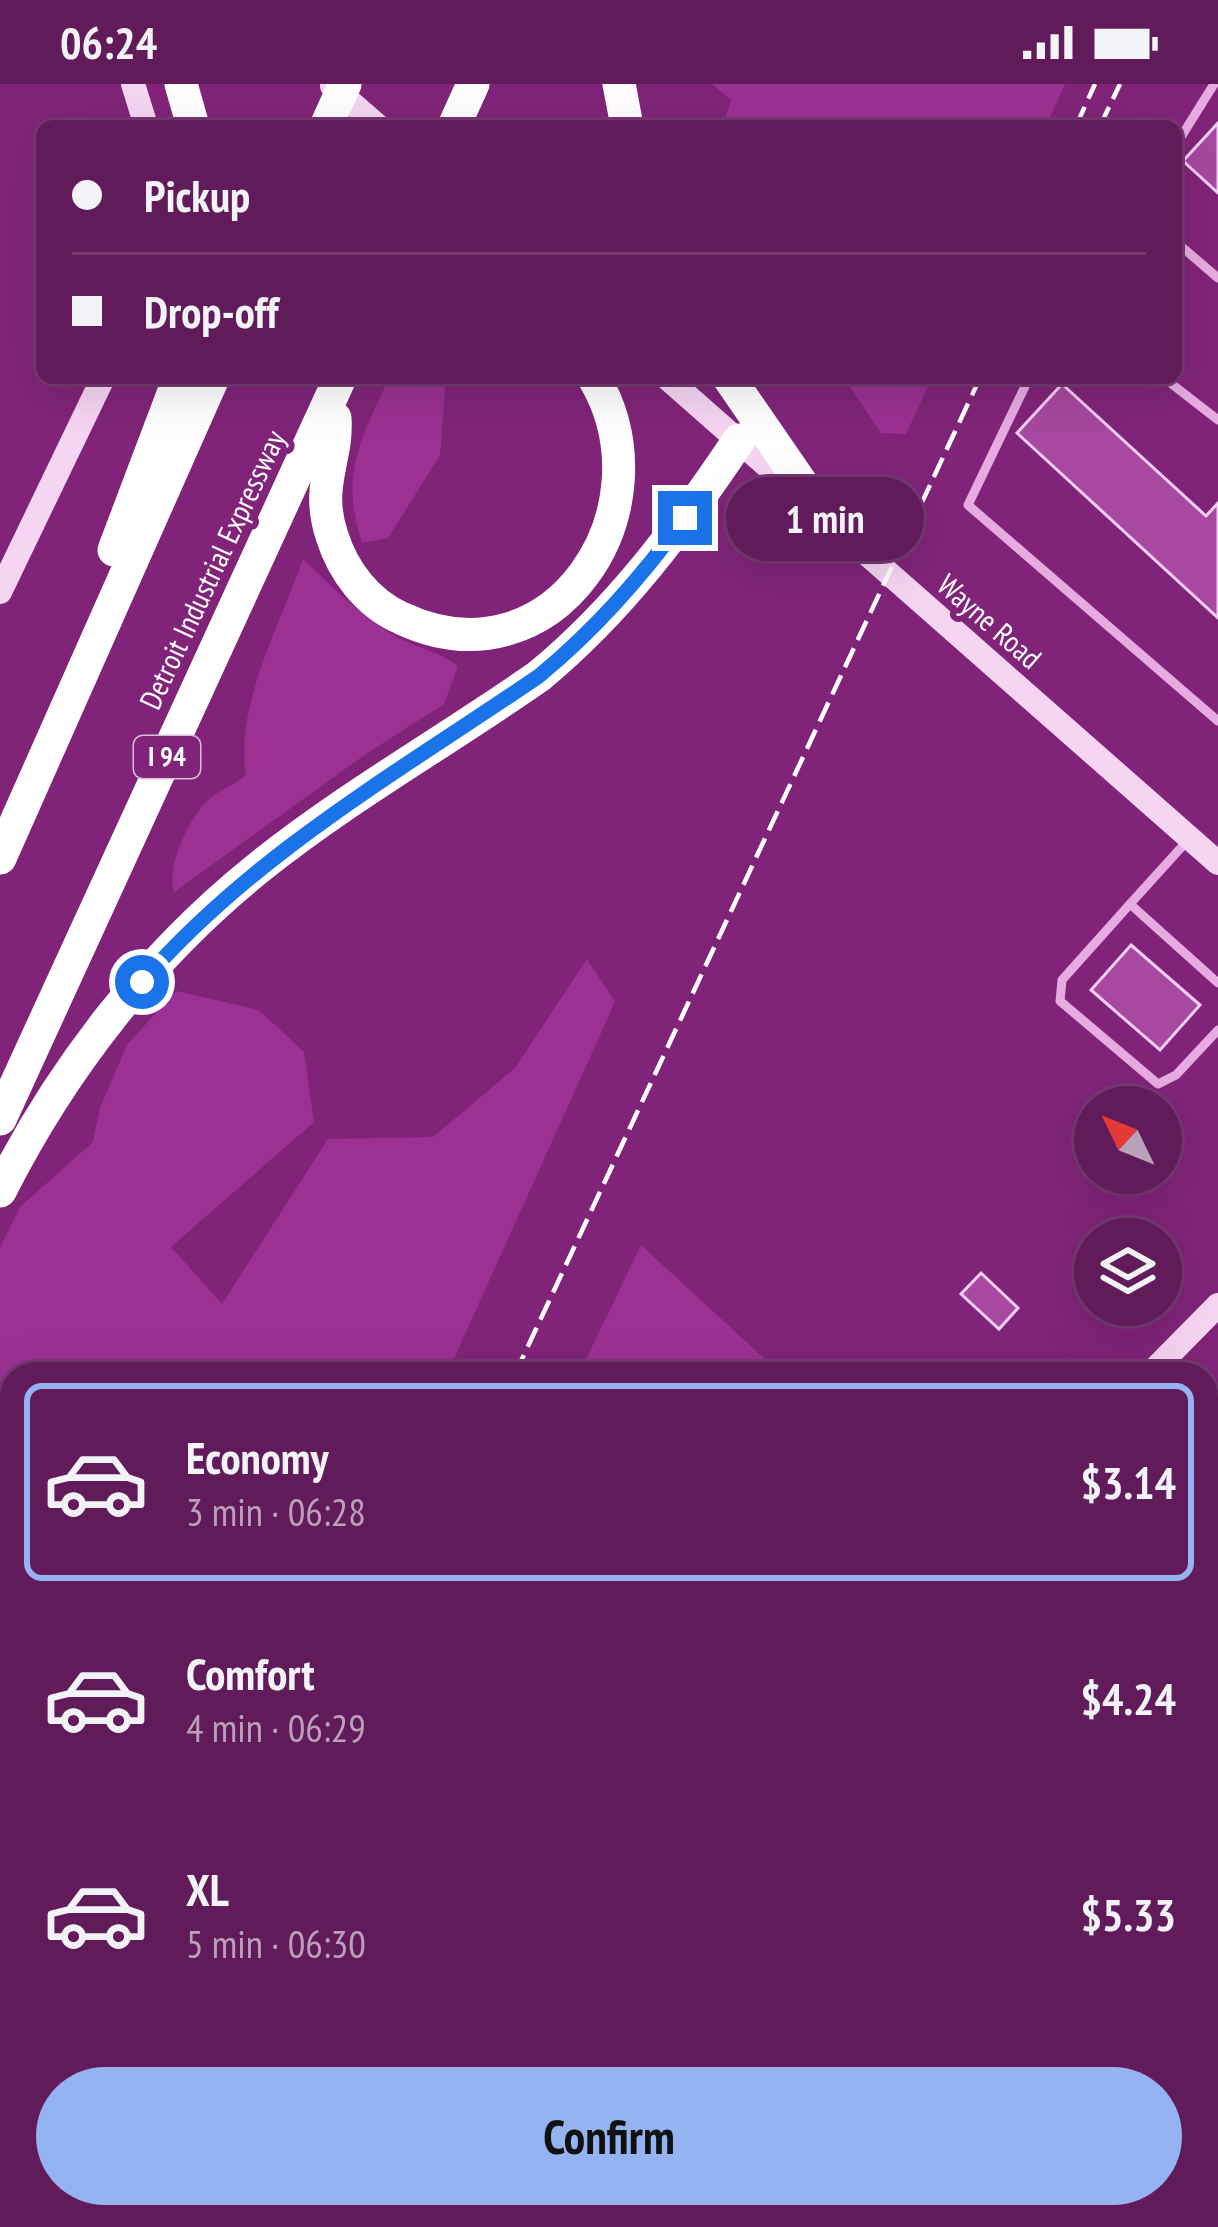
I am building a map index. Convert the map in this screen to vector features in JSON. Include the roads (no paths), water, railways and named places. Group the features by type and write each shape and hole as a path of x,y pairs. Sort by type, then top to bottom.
{"highway":[{"path":"182,84 191,120"},
{"path":"329,120 345,84"},
{"path":"457,120 473,84"},
{"path":"619,84 626,120"},
{"path":"0,857 30,746 106,570 176,384"},
{"path":"0,857 210,384"},
{"path":"337,386 336,430 327,459 326,513 340,557 354,580 381,607 410,623 455,635 485,634 532,620 555,604 589,568 610,528 618,486 614,421 597,384"},
{"path":"733,384 822,513"},
{"name":"Detroit Industrial Expressway","path":"0,1119 337,386"},
{"path":"0,1191 76,1063 166,954 258,868 576,646 646,571 739,440"}],"main road":[{"path":"133,84 144,120"},
{"path":"330,84 371,120"},
{"path":"0,592 100,384"},
{"name":"Wayne Road","path":"674,384 1218,863"},
{"path":"1162,1362 1218,1305"}],"lane":[{"path":"1182,135 1214,84"},
{"path":"1182,247 1218,278"},
{"path":"1026,384 968,505 1218,721"},
{"path":"1172,384 1218,421"},
{"path":"1190,838 1062,980 1060,1000 1158,1084 1176,1075 1218,1030"},
{"path":"1130,904 1218,983"}],"railway":[{"path":"1079,120 1095,84"},
{"path":"1103,120 1120,84"},
{"path":"521,1362 977,384"}]}
